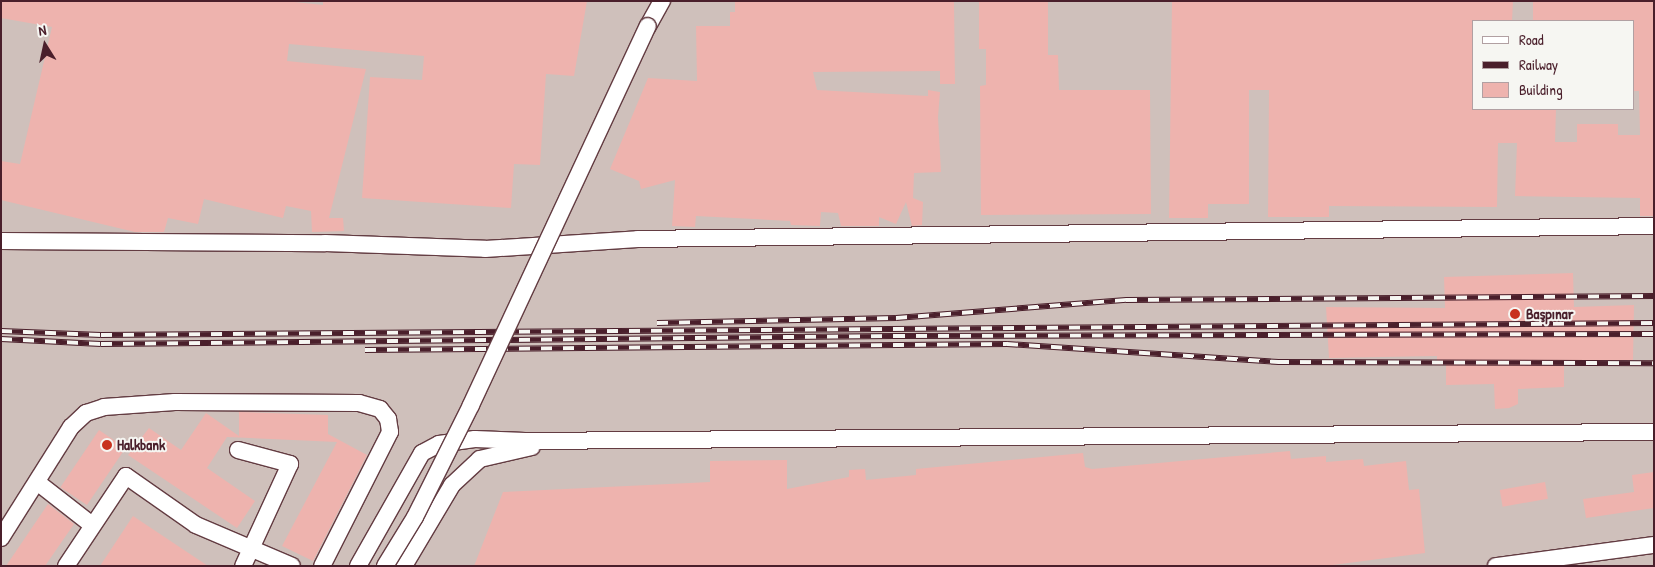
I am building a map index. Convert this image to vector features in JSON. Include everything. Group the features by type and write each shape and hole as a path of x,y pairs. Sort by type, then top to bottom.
{"street":[{"path":"648,26 657,1"},
{"path":"385,566 415,517 471,405 648,26 662,1"},
{"path":"1,242 325,243 485,249 638,239 1654,226"},
{"path":"1,538 71,427 86,413 104,407 175,402 359,402 380,409 388,419 390,432 322,566"},
{"path":"358,566 422,453 439,444 475,438 525,441 1654,432"},
{"path":"404,566 452,485 480,459 567,440"},
{"path":"238,450 290,464 243,566"},
{"path":"66,566 126,476 196,525 250,550 292,566"},
{"path":"37,482 92,525"},
{"path":"1496,566 1654,544"}],"shaded area":[{"path":"1,1 1654,1 1654,566 1,566"}],"building":[{"path":"1,1 285,1 323,5 323,1 587,1 574,76 546,74 540,165 514,164 511,208 362,198 370,77 422,80 424,56 289,44 287,61 366,69 329,218 343,218 344,231 312,232 311,211 286,206 283,218 204,199 198,224 168,218 164,232 135,232 1,200 1,161 20,164 52,27 1,18"},
{"path":"735,1 954,1 955,84 940,84 940,71 813,72 817,90 928,96 928,90 940,92 938,117 941,172 914,173 913,198 923,202 922,225 912,226 906,202 896,224 879,217 879,226 841,226 838,213 821,212 820,226 791,225 790,221 696,216 695,227 672,226 675,180 641,189 639,181 610,169 648,78 697,81 696,26 730,26 730,12 735,12"},
{"path":"979,1 1048,1 1048,55 1058,55 1059,90 1150,90 1151,214 981,215 980,86 986,85 986,49 979,49"},
{"path":"1172,1 1513,1 1512,20 1472,20 1472,110 1556,110 1555,142 1577,142 1577,124 1618,124 1618,135 1640,135 1639,91 1635,91 1635,20 1533,20 1533,1 1654,1 1654,216 1640,216 1640,198 1515,196 1517,143 1498,143 1497,207 1329,206 1329,217 1268,217 1269,90 1249,90 1249,204 1208,204 1208,218 1169,218"},
{"name":"Başpınar","path":"1573,273 1574,307 1634,305 1633,360 1564,362 1564,387 1518,389 1518,404 1509,408 1495,409 1494,384 1446,385 1446,364 1437,365 1437,356 1329,358 1326,307 1445,308 1444,277"},
{"path":"239,412 328,415 328,434 367,455 313,561 282,546 337,442 227,437 207,468 255,501 237,528 128,455 149,428 181,450 206,413 239,436"},
{"path":"99,430 126,448 87,505 60,487"},
{"path":"1290,451 1291,459 1326,456 1326,462 1363,459 1364,466 1406,461 1409,490 1419,489 1425,553 1325,566 474,566 503,492 710,482 710,461 787,460 787,489 849,477 849,470 865,469 866,480 916,475 916,469 1083,453 1085,467 1092,469"},
{"path":"1654,472 1654,508 1586,518 1583,499 1634,492 1632,475"},
{"path":"1545,482 1548,499 1503,507 1500,490"},
{"path":"48,504 74,524 45,566 6,566"},
{"path":"133,516 208,566 100,566"}],"railway":[{"path":"657,323 896,318 1126,300 1654,296"},
{"path":"1,331 101,335 1654,323"},
{"path":"1,339 101,344 894,336 1654,334"},
{"path":"365,350 1007,344 1278,362 1654,363"}],"place":[{"name":"Başpınar","path":"1515,314"},
{"name":"Halkbank","path":"107,445"}]}
